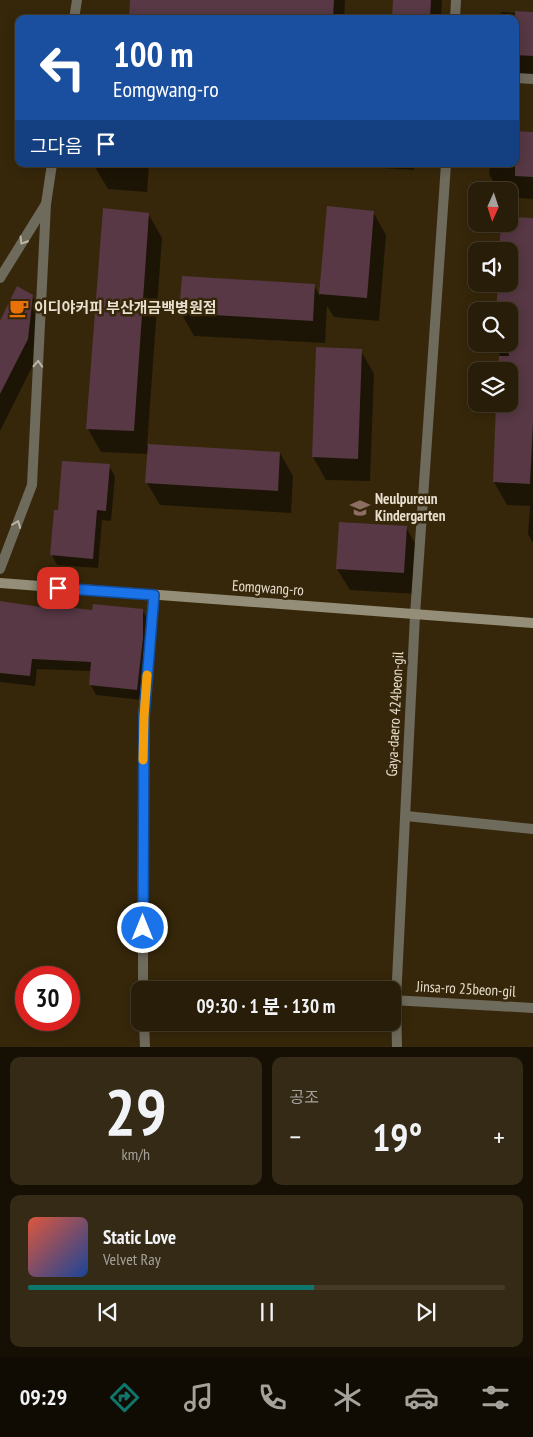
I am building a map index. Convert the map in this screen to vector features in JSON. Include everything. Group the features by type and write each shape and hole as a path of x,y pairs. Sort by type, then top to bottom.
{"main road":[{"name":"Eomgwang-ro","path":"0,583 533,623"}],"street":[{"path":"75,15 77,0"},
{"path":"455,15 456,0"},
{"path":"519,78 533,79"},
{"path":"0,569 32,485 46,204 52,167"},
{"name":"Gaya-daero 424beon-gil","path":"395,981 406,816 415,614 446,167"},
{"path":"0,278 46,204"},
{"path":"142,981 144,717 154,595"},
{"path":"406,816 533,829"},
{"name":"Jinsa-ro 25beon-gil","path":"401,1000 533,1008"},
{"path":"144,1031 145,1047"},
{"name":"Gaya-daero 424beon-gil","path":"396,1031 397,1047"}],"building":[{"path":"130,0 334,0 333,15 129,15"},
{"path":"393,0 431,0 430,15 392,15"},
{"path":"515,11 533,12 533,56 519,55 519,15 515,15"},
{"path":"519,131 533,132 533,177 515,176 515,167 519,167"},
{"path":"327,206 374,211 367,298 319,294"},
{"path":"103,208 149,213 134,431 86,429"},
{"path":"518,217 533,218 533,422 530,484 493,482 496,412 518,412 518,362 499,362 499,356 509,356 509,352 518,352 518,302 497,302 497,292 518,292 518,242 500,242 500,232 518,232"},
{"path":"182,276 315,284 313,321 179,313"},
{"name":"이디야커피 부산개금백병원점","path":"17,286 33,295 28,339 0,394 0,321"},
{"path":"316,347 362,349 358,459 312,457"},
{"path":"148,444 280,452 278,491 145,483"},
{"path":"62,461 110,464 106,511 97,510 93,559 50,555 54,510 58,510"},
{"path":"339,522 407,526 404,573 336,569"},
{"path":"0,601 47,608 47,605 92,610 93,604 143,609 143,638 137,690 89,685 91,662 32,659 30,676 0,673"}],"slow traffic":[{"path":"143,760 147,675"}],"place":[{"name":"이디야커피 부산개금백병원점","path":"19,308"},
{"name":"Neulpureun Kindergarten","path":"360,508"}],"route":[{"path":"58,588 154,595 144,717 143,928"}]}
